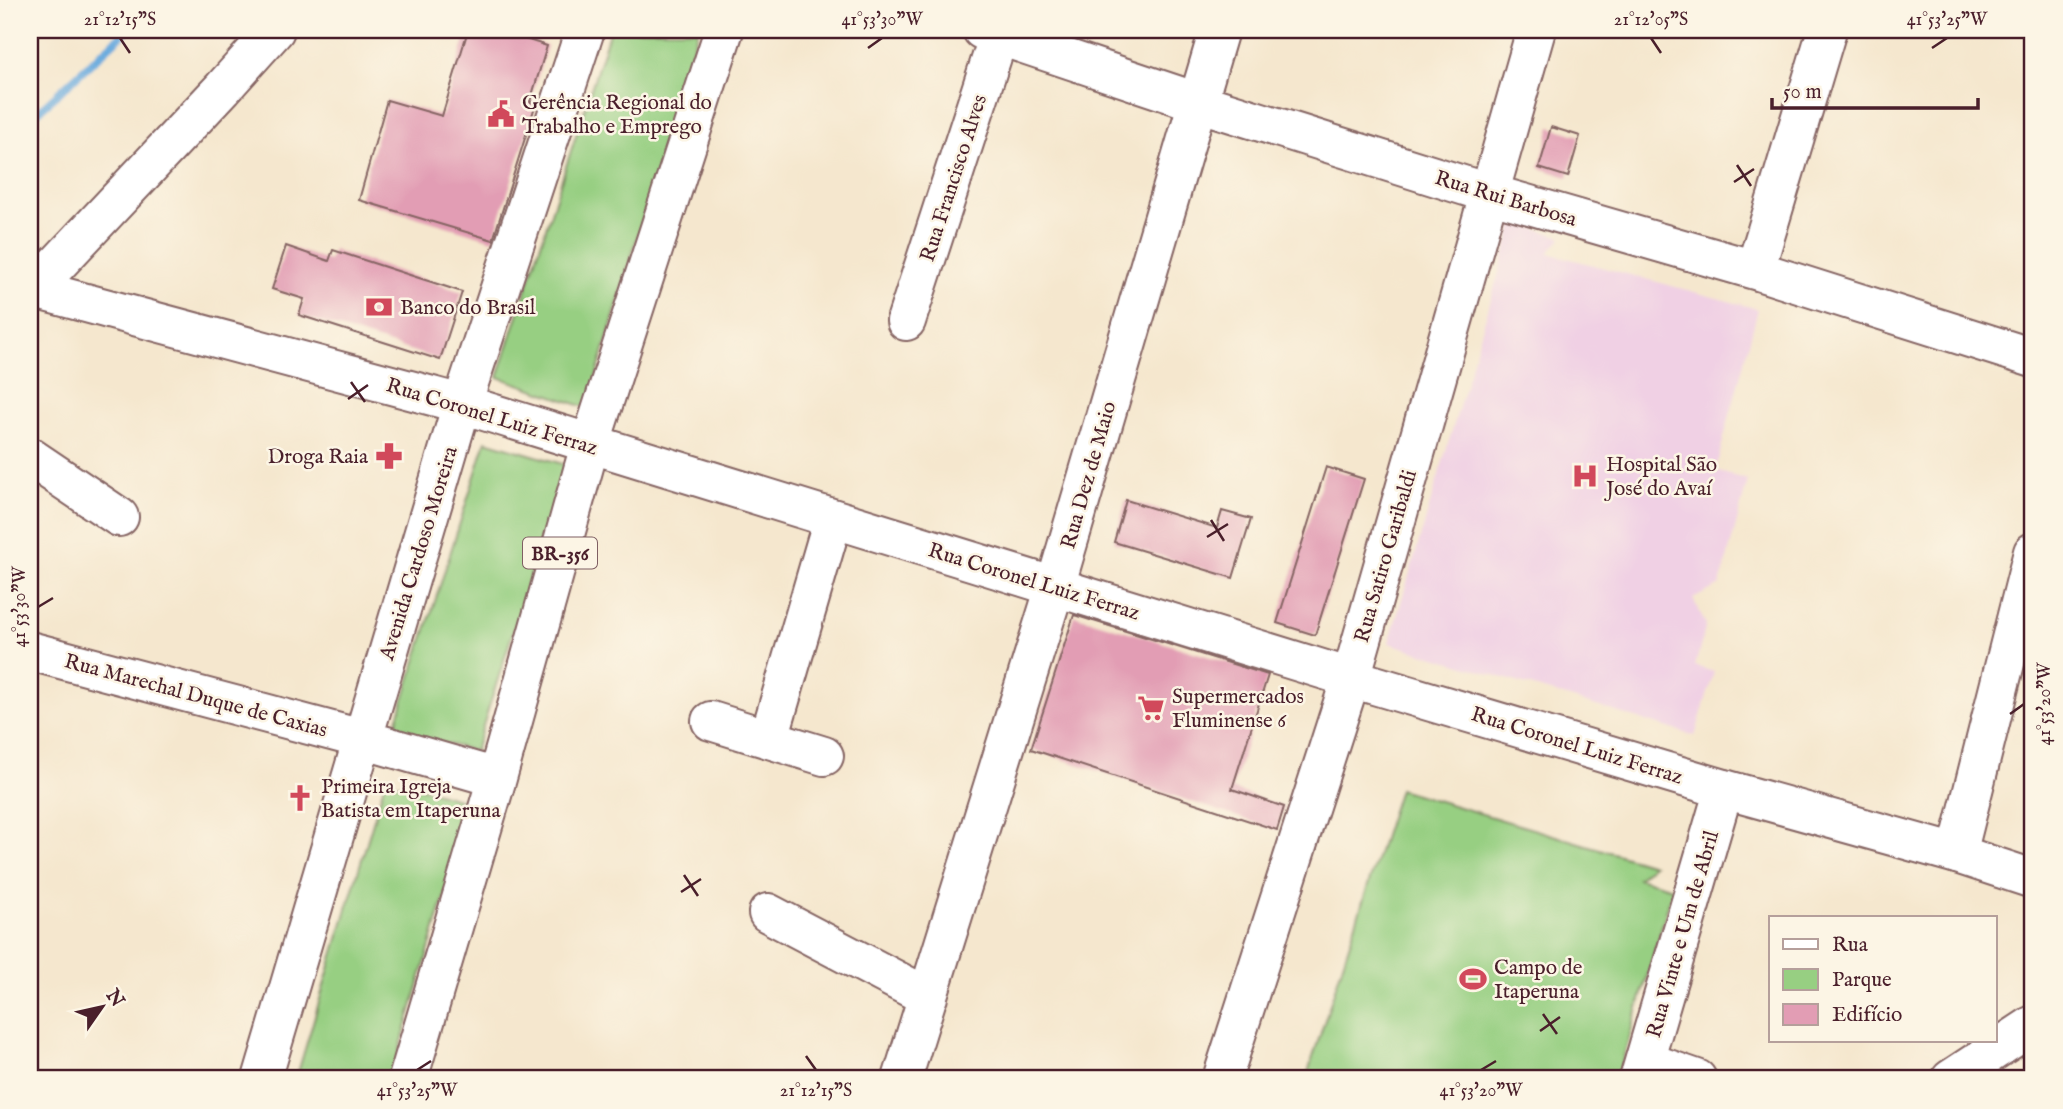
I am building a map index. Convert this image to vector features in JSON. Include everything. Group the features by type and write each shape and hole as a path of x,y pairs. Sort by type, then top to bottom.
{"main road":[{"path":"32,291 223,89 275,30"},
{"name":"Avenida Cardoso Moreira","path":"262,1079 462,404 585,30"},
{"name":"BR-356","path":"408,1079 497,778 590,446 724,30"},
{"name":"Rua Dez de Maio","path":"902,1079 1055,587 1219,30"},
{"name":"Rua Satiro Garibaldi","path":"1222,1079 1351,678 1536,30"},
{"path":"1755,270 1828,30"},
{"name":"Rua Rui Barbosa","path":"990,33 1488,193 1755,270 2033,358"},
{"name":"Rua Francisco Alves","path":"906,321 990,33"},
{"name":"Rua Coronel Luiz Ferraz","path":"32,291 462,404 590,446 1351,678 1724,789 1956,854 2033,879"},
{"path":"30,457 120,516"},
{"path":"769,738 833,519"},
{"path":"1956,854 2033,552"},
{"name":"Rua Marechal Duque de Caxias","path":"30,651 362,739 497,778"},
{"path":"711,721 824,755"},
{"name":"Rua Vinte e Um de Abril","path":"1642,1070 1724,789"},
{"path":"768,913 928,997"},
{"path":"1951,1079 2033,1026"},
{"path":"1642,1070 1698,1079"}],"shaded area":[{"name":"Hospital São José do Avaí","path":"1514,222 1562,237 1548,253 1758,309 1715,471 1748,480 1720,585 1693,599 1706,625 1695,666 1714,672 1695,736 1389,643"}],"green space":[{"path":"610,30 698,30 587,408 498,377"},
{"path":"486,441 566,465 475,751 394,730"},
{"path":"385,782 421,788 472,803 391,1079 296,1079"},
{"name":"Campo de Itaperuna","path":"1399,789 1653,865 1638,878 1673,888 1617,1079 1306,1079"}],"building":[{"path":"468,30 497,30 547,46 530,102 536,103 493,240 359,200 387,100 442,116"},
{"path":"1551,127 1580,136 1568,177 1539,168"},
{"name":"Banco do Brasil","path":"286,246 329,261 333,250 462,292 440,360 299,315 304,299 272,289"},
{"path":"1326,467 1364,479 1315,635 1277,623"},
{"path":"1126,500 1217,528 1222,511 1251,519 1233,578 1114,542"},
{"name":"Supermercados Fluminense 6","path":"1074,615 1268,675 1232,789 1284,807 1277,830 1031,749"}],"waterway":[{"path":"30,119 127,30"}],"place":[{"name":"Gerência Regional do Trabalho e Emprego","path":"501,114"},
{"name":"Banco do Brasil","path":"379,307"},
{"name":"Droga Raia","path":"389,456"},
{"name":"Hospital São José do Avaí","path":"1585,476"},
{"name":"Supermercados Fluminense 6","path":"1151,708"},
{"name":"Primeira Igreja Batista em Itaperuna","path":"300,798"},
{"name":"Campo de Itaperuna","path":"1473,979"}]}
